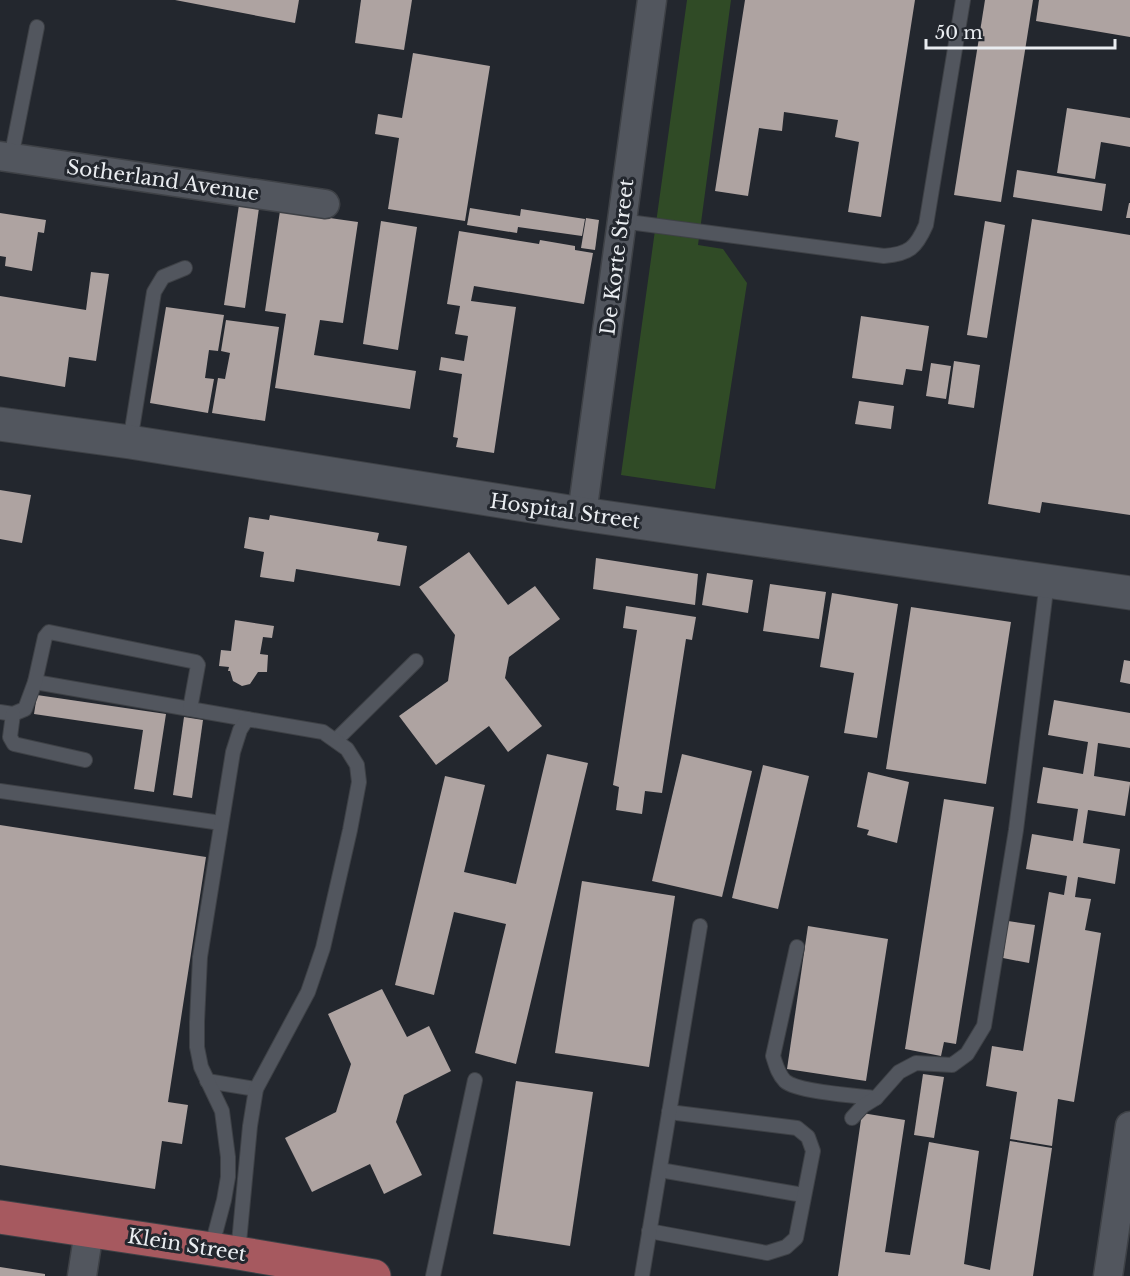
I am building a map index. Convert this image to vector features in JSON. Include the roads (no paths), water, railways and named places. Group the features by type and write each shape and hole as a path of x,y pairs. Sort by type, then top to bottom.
{"main road":[{"name":"Klein Street","path":"0,1217 374,1276"}],"street":[{"name":"De Korte Street","path":"582,514 652,0"},
{"name":"Sotherland Avenue","path":"6,157 325,204"},
{"name":"Hospital Street","path":"0,424 130,442 582,514 1130,593"},
{"path":"1108,1276 1130,1126"},
{"path":"82,1276 89,1231"}],"lane":[{"path":"621,221 884,256 903,254 918,243 926,225 963,0"},
{"path":"6,157 37,27"},
{"path":"130,442 154,292 163,277 185,268"},
{"path":"852,1118 863,1106 876,1098 899,1072 916,1063 952,1065 967,1054 984,1026 1016,830 1047,582"},
{"path":"85,760 14,744 10,737 7,713 25,709 35,682 45,637 49,632 196,662 198,665 190,709"},
{"path":"336,740 416,661"},
{"path":"35,682 323,732 347,749 357,765 359,782 351,831 323,948 308,993 256,1089 225,1251"},
{"path":"225,1251 224,1200 228,1177 228,1157 222,1111 201,1067 197,1047 200,968 233,752 240,730 247,719"},
{"path":"0,791 221,823"},
{"path":"642,1276 700,926"},
{"path":"797,947 773,1056 779,1073 787,1083 795,1086 876,1098"},
{"path":"433,1276 475,1080"},
{"path":"207,1081 256,1089"},
{"path":"649,1231 767,1253 786,1247 796,1238 813,1151 808,1137 797,1128 669,1112"},
{"path":"660,1170 803,1195"}]}
